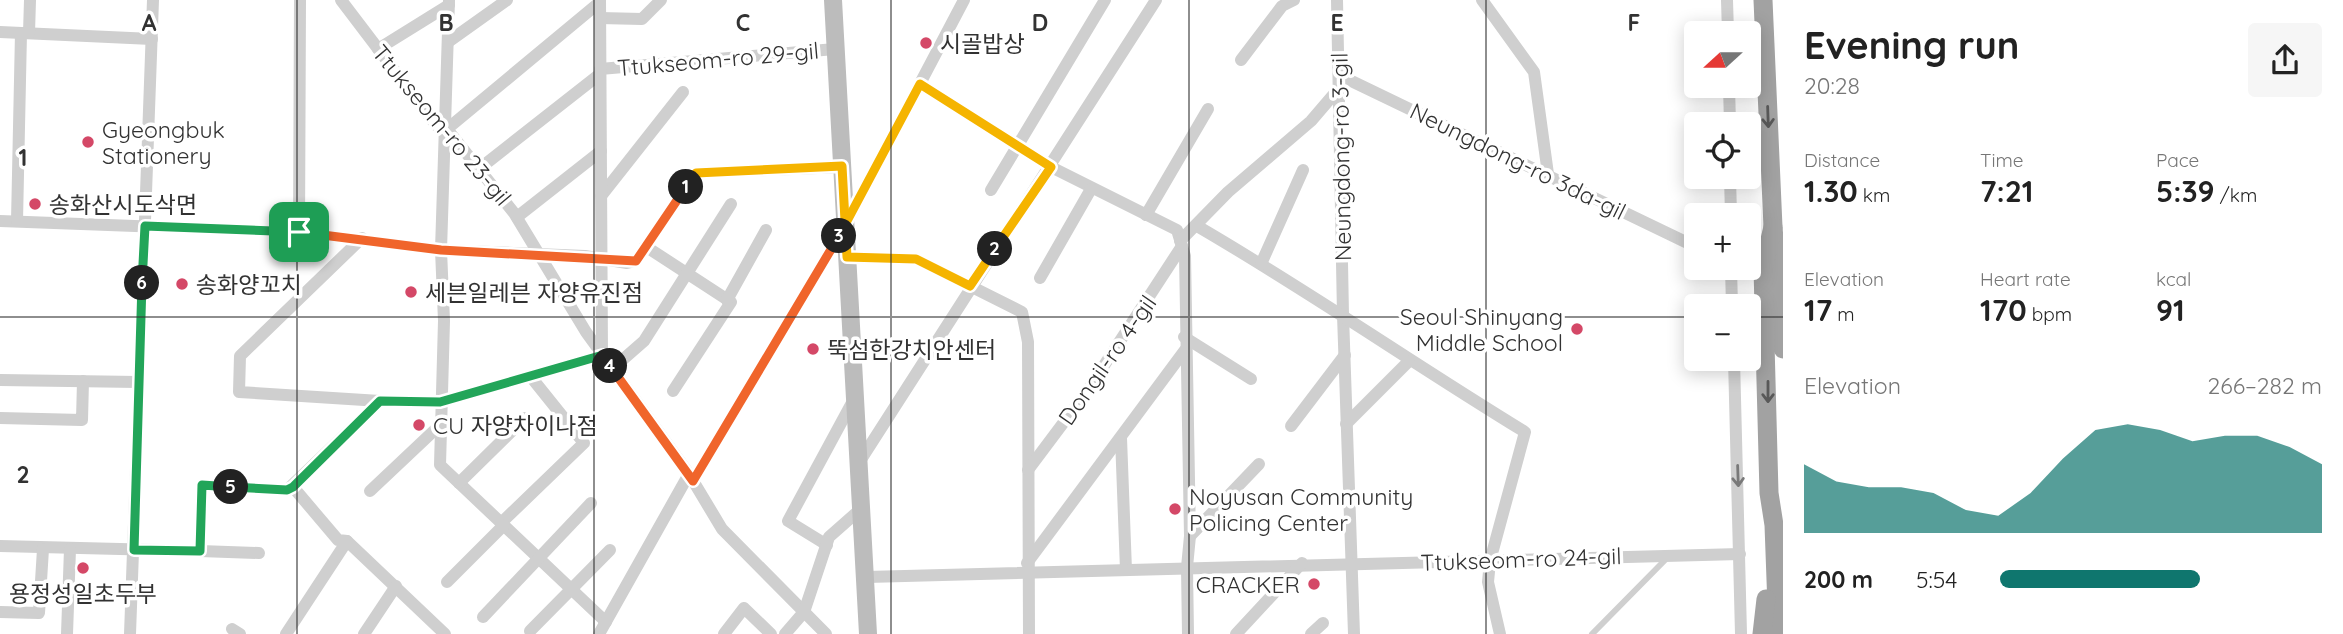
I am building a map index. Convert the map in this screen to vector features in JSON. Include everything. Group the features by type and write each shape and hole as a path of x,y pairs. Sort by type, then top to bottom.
{"highway":[{"path":"1763,0 1773,227 1783,349"},
{"path":"1762,634 1768,565 1769,493 1763,269 1773,227"},
{"path":"1769,493 1774,525 1777,634"}],"main road":[{"path":"833,0 867,577 868,634"}],"street":[{"path":"17,221 25,33 30,0"},
{"path":"130,634 153,0"},
{"path":"299,232 300,0"},
{"name":"Ttukseom-ro 23-gil","path":"341,0 436,125 447,129 517,217 612,369 691,478 722,529 826,634"},
{"path":"448,42 507,0"},
{"path":"600,18 642,19 661,0"},
{"path":"599,634 845,226 964,0"},
{"path":"991,190 1105,0"},
{"path":"860,461 1156,0"},
{"path":"1241,60 1282,6 1294,0"},
{"name":"Neungdong-ro 3-gil","path":"1338,0 1343,315 1354,634"},
{"path":"1482,0 1534,72 1548,174"},
{"path":"1727,0 1728,21"},
{"path":"362,238 240,356 239,392 440,402 603,355 600,1"},
{"path":"447,129 600,1"},
{"path":"378,49 449,2"},
{"path":"449,2 441,250 444,321 440,465 606,622"},
{"path":"0,32 152,39"},
{"name":"Ttukseom-ro 29-gil","path":"479,169 600,72 835,49"},
{"name":"Neungdong-ro 3da-gil","path":"1341,81 1548,174 1684,241"},
{"name":"Dongil-ro 4-gil","path":"1027,471 1088,390 1180,239 1197,226 1228,192 1311,121 1341,81"},
{"path":"920,84 1051,167 1146,215 1180,239 1185,256 1191,536 1187,567 1188,634"},
{"path":"601,196 683,92"},
{"path":"1146,215 1208,109"},
{"name":"Ttukseom-ro 23-gil","path":"517,217 601,151"},
{"path":"0,221 299,232 441,250 636,261 696,173 842,166"},
{"path":"1261,264 1303,170"},
{"path":"1040,278 1091,189"},
{"path":"612,369 644,341 685,272 731,204"},
{"path":"1197,226 1343,315 1409,361 1525,432 1490,561 1488,582 1500,634"},
{"path":"727,300 766,230"},
{"path":"645,246 731,302 673,391"},
{"name":"Dongil-ro 4-gil","path":"847,257 916,259 1022,313 1028,342 1029,634"},
{"path":"1185,343 1251,379"},
{"path":"1027,569 1185,343"},
{"path":"1291,426 1345,355"},
{"path":"1346,424 1409,361"},
{"path":"1734,371 1741,634"},
{"path":"447,582 584,443 531,377"},
{"path":"0,380 138,382"},
{"path":"0,418 82,420 83,382"},
{"path":"827,545 788,521 856,395"},
{"path":"200,551 202,485 287,490 380,401"},
{"path":"459,484 526,418"},
{"path":"370,491 440,425"},
{"path":"1121,438 1126,570"},
{"path":"1191,536 1259,464"},
{"path":"293,487 338,540 347,541 445,634"},
{"path":"483,617 591,503"},
{"path":"785,634 804,612 829,537 863,507"},
{"path":"286,634 347,541"},
{"path":"0,546 259,552"},
{"path":"0,612 39,613 43,549"},
{"path":"67,634 70,549"},
{"path":"530,631 610,550"},
{"name":"Ttukseom-ro 24-gil","path":"867,577 1027,569 1126,570 1302,563 1740,554"},
{"path":"1236,634 1302,563"},
{"path":"364,634 396,586"},
{"path":"724,634 744,608 771,634"},
{"path":"1311,634 1323,623"}],"lane":[{"path":"1592,634 1671,555"}],"place":[{"name":"시골밥상","path":"926,43"},
{"name":"Gyeongbuk Stationery","path":"88,142"},
{"name":"송화산시도삭면","path":"35,204"},
{"name":"송화양꼬치","path":"182,284"},
{"name":"세븐일레븐 자양유진점","path":"411,292"},
{"name":"Seoul Shinyang Middle School","path":"1577,329"},
{"name":"뚝섬한강치안센터","path":"813,349"},
{"name":"CU 자양차이나점","path":"419,425"},
{"name":"Noyusan Community Policing Center","path":"1175,509"},
{"name":"용정성일초두부","path":"83,568"},
{"name":"CRACKER","path":"1314,584"}],"route":[{"path":"299,232 145,226 134,550 200,551 202,485 287,490 380,401 440,402 603,355 693,481 845,226 920,84 1051,167 970,286 916,259 847,257 845,226 842,166 696,173 636,261 627,263 585,256 441,250 299,232"}]}
